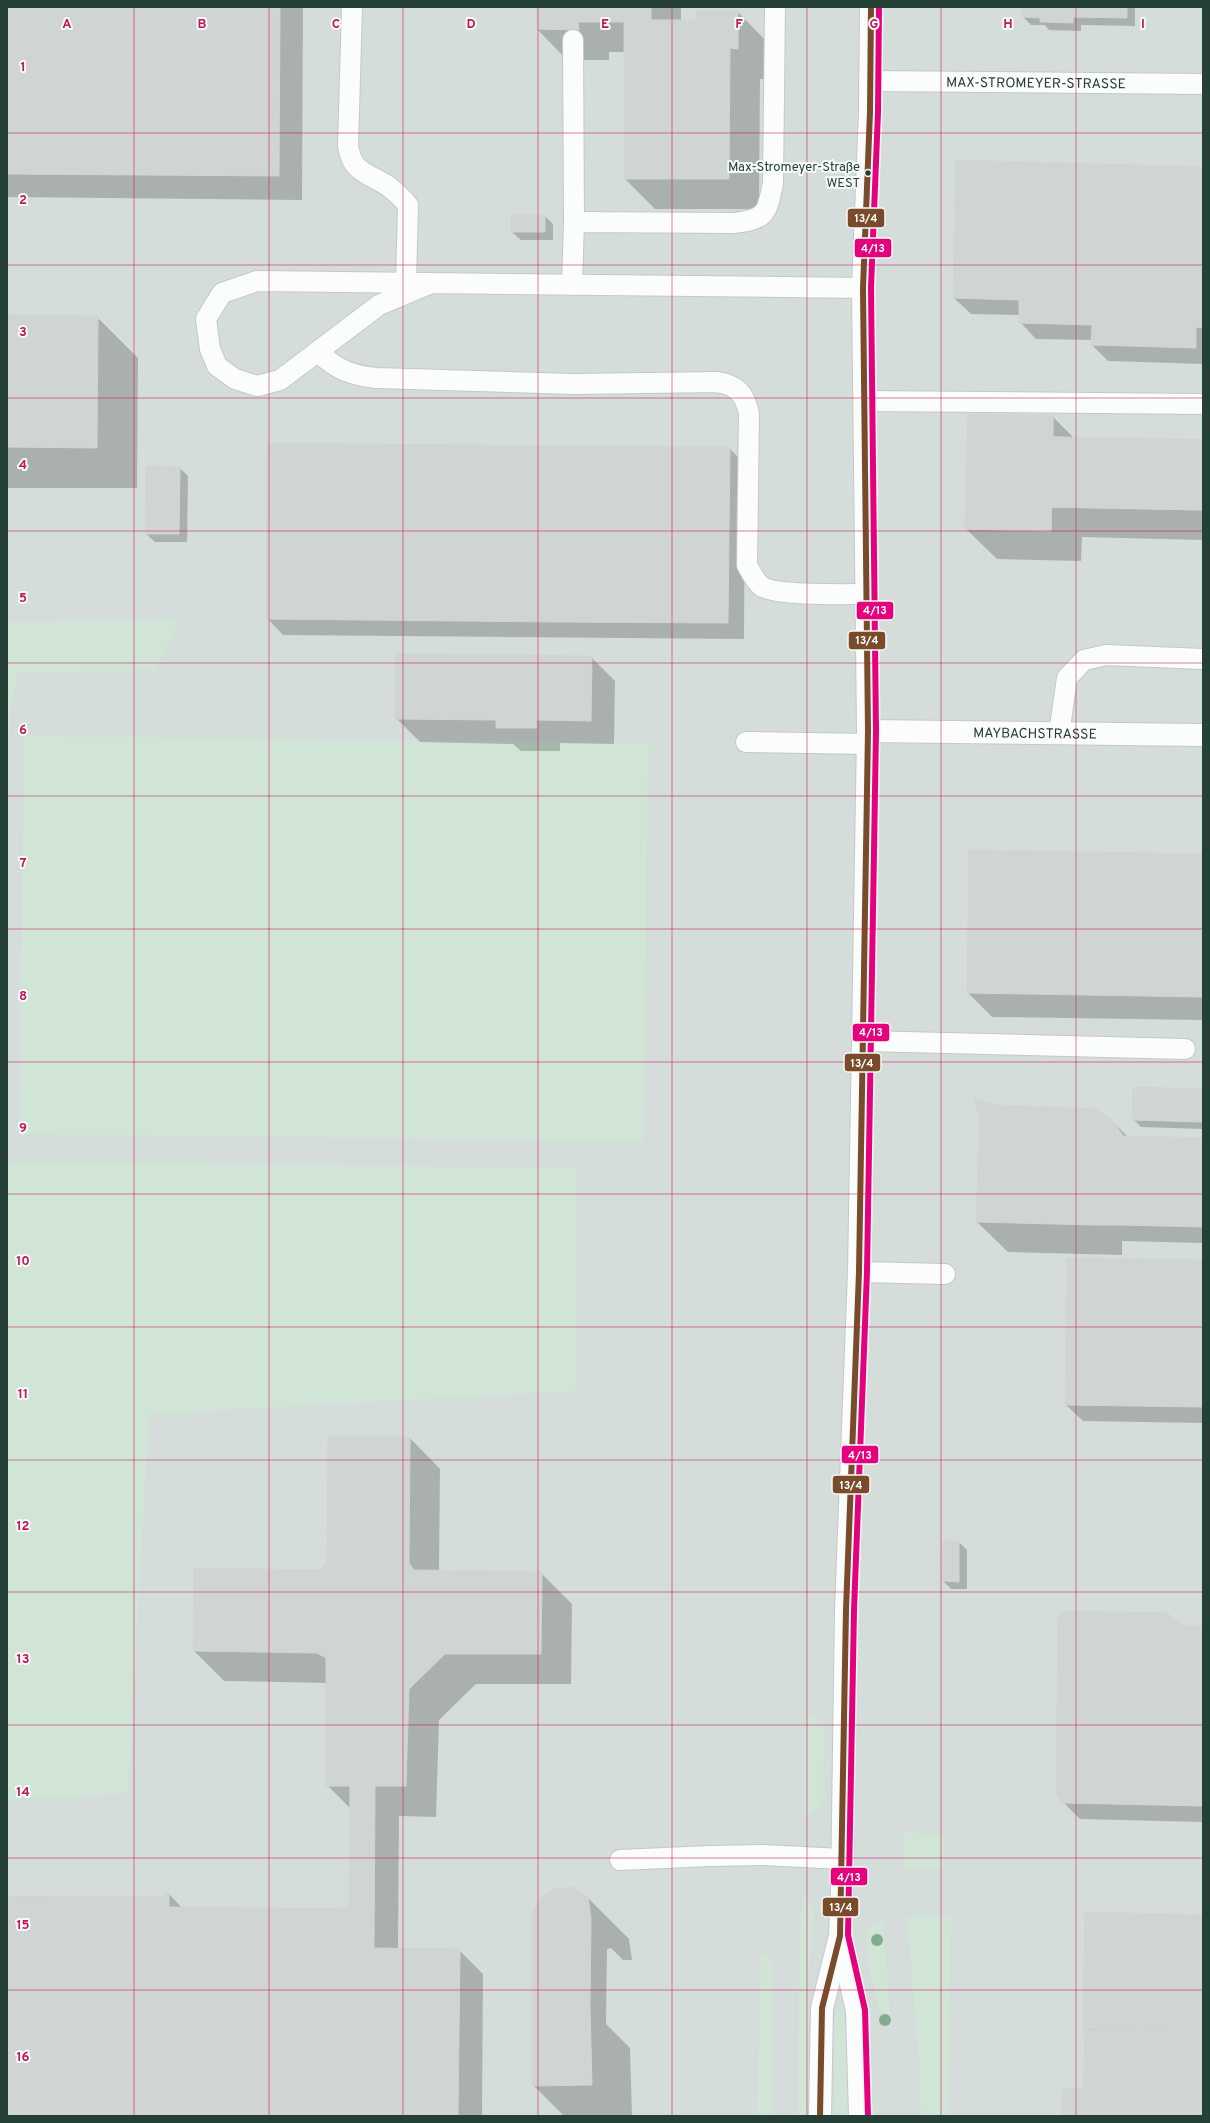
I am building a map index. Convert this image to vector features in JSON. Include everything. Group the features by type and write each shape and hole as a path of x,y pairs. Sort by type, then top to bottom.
{"street":[{"path":"820,2116 822,2008 840,1936 846,1610 859,1272 868,738 863,288 870,112 869,81 871,7"},
{"name":"MAYBACHSTRASSE","path":"868,738 1059,734 1203,735"},
{"path":"840,1936 858,2011 860,2116"}],"lane":[{"path":"352,7 348,146 350,158 356,168 387,186 408,206 406,284"},
{"path":"574,222 734,223 755,220 768,209 773,183 774,7"},
{"path":"572,285 574,222 573,40"},
{"name":"MAX-STROMEYER-STRASSE","path":"869,81 1203,84"},
{"path":"429,284 379,305 280,380 257,386 235,379 217,366 210,349 206,319 222,293 257,281 406,284 429,284 572,285 863,288"},
{"path":"318,352 333,366 356,376 376,378 574,384 717,382 731,384 740,392 749,413 747,565 753,576 762,586 772,590 808,593 866,594"},
{"path":"864,401 1203,404"},
{"path":"1059,734 1067,678 1084,660 1106,655 1203,659"},
{"path":"746,742 868,738"},
{"path":"863,1041 1185,1049"},
{"path":"859,1272 945,1274"},
{"path":"620,1860 763,1855 842,1859"}],"shaded area":[{"path":"7,7 1203,7 1203,2116 7,2116"}],"green space":[{"path":"180,620 155,670 18,673 10,711 7,833 7,622"},
{"path":"24,736 648,743 643,1141 19,1134"},
{"path":"7,1162 576,1168 576,1391 149,1414 128,1793 7,1800"},
{"path":"810,1715 824,1729 823,1803 806,1820 806,1716"},
{"path":"904,1832 945,1835 943,1868 904,1867"},
{"path":"803,1893 808,1900 814,1916 808,1978 807,2116 798,2116 799,1941"},
{"path":"907,1916 951,1917 947,2116 921,2116 919,2063"},
{"path":"883,1919 891,2026 884,2025 875,1992 867,1951 869,1932"},
{"path":"761,1957 772,1957 772,2116 757,2116"},
{"path":"840,2011 843,2011 844,2015 849,2116 835,2116 835,2015"}],"building":[{"path":"7,7 280,7 279,176 7,174"},
{"path":"536,7 651,7 651,20 624,22 578,22 579,30 536,29"},
{"path":"1022,7 1041,7 1040,18 1022,17"},
{"path":"1041,7 1073,7 1073,23 1040,22"},
{"path":"1073,7 1127,7 1127,18 1073,17"},
{"path":"696,11 738,11 738,49 730,48 729,179 624,179 624,22 651,20 696,20"},
{"path":"956,160 1203,167 1203,328 1196,327 1196,348 1091,345 1092,325 1019,323 1019,300 953,298"},
{"path":"511,215 545,215 545,232 511,232"},
{"path":"7,315 98,316 97,448 7,447"},
{"path":"968,414 1053,416 1051,531 965,529"},
{"path":"968,414 1053,416 1053,437 1203,440 1203,510 1051,507 1051,531 965,529"},
{"path":"1053,437 1203,440 1203,510 1051,507"},
{"path":"267,443 558,446 557,622 266,619"},
{"path":"558,446 730,447 728,623 557,622"},
{"path":"146,466 180,467 179,534 145,534"},
{"path":"396,654 592,656 591,721 536,720 537,728 496,728 496,720 395,719"},
{"path":"969,850 1203,854 1203,997 967,993"},
{"path":"1133,1087 1203,1089 1202,1122 1132,1120"},
{"path":"974,1099 997,1105 1095,1109 1092,1225 976,1222 980,1120"},
{"path":"1095,1109 1112,1120 1123,1136 1120,1225 1092,1225"},
{"path":"1123,1136 1203,1138 1203,1227 1120,1225"},
{"path":"1067,1258 1203,1260 1203,1407 1065,1405"},
{"path":"328,1437 410,1437 409,1563 414,1570 542,1572 541,1654 445,1654 409,1689 406,1786 326,1786 326,1658 317,1653 193,1651 194,1568 320,1570 327,1563"},
{"path":"943,1541 959,1541 959,1582 942,1581"},
{"path":"1066,1611 1167,1613 1184,1626 1203,1626 1203,1806 1062,1803 1056,1794 1058,1617"},
{"path":"350,1786 375,1786 374,1948 460,1949 458,2116 7,2116 7,1896 164,1897 164,1893 169,1893 169,1907 349,1909"},
{"path":"573,1887 588,1897 591,1919 581,1919 581,1913 575,1908 569,1907 562,1909 558,1913 558,1919 549,1918 547,2005 590,2006 592,2085 532,2086 532,1914 539,1899 555,1889"},
{"path":"569,1907 575,1908 581,1913 581,1919 591,1919 590,2006 547,2005 549,1918 558,1919 558,1913 562,1909"},
{"path":"1085,1912 1203,1915 1203,2032 1083,2029"},
{"path":"1085,2030 1203,2032 1203,2116 1083,2116"},
{"path":"1063,2088 1084,2089 1083,2116 1062,2116"}],"transit line":[{"name":"13/4","path":"820,2116 822,2008 840,1936 846,1610 859,1272 868,731 863,288 870,112 871,7"},
{"name":"4/13","path":"868,2116 865,2010 848,1935 854,1610 867,1272 876,731 871,288 878,112 879,7"}],"place":[{"name":"Max-Stromeyer-Straße WEST","path":"868,173"}]}
